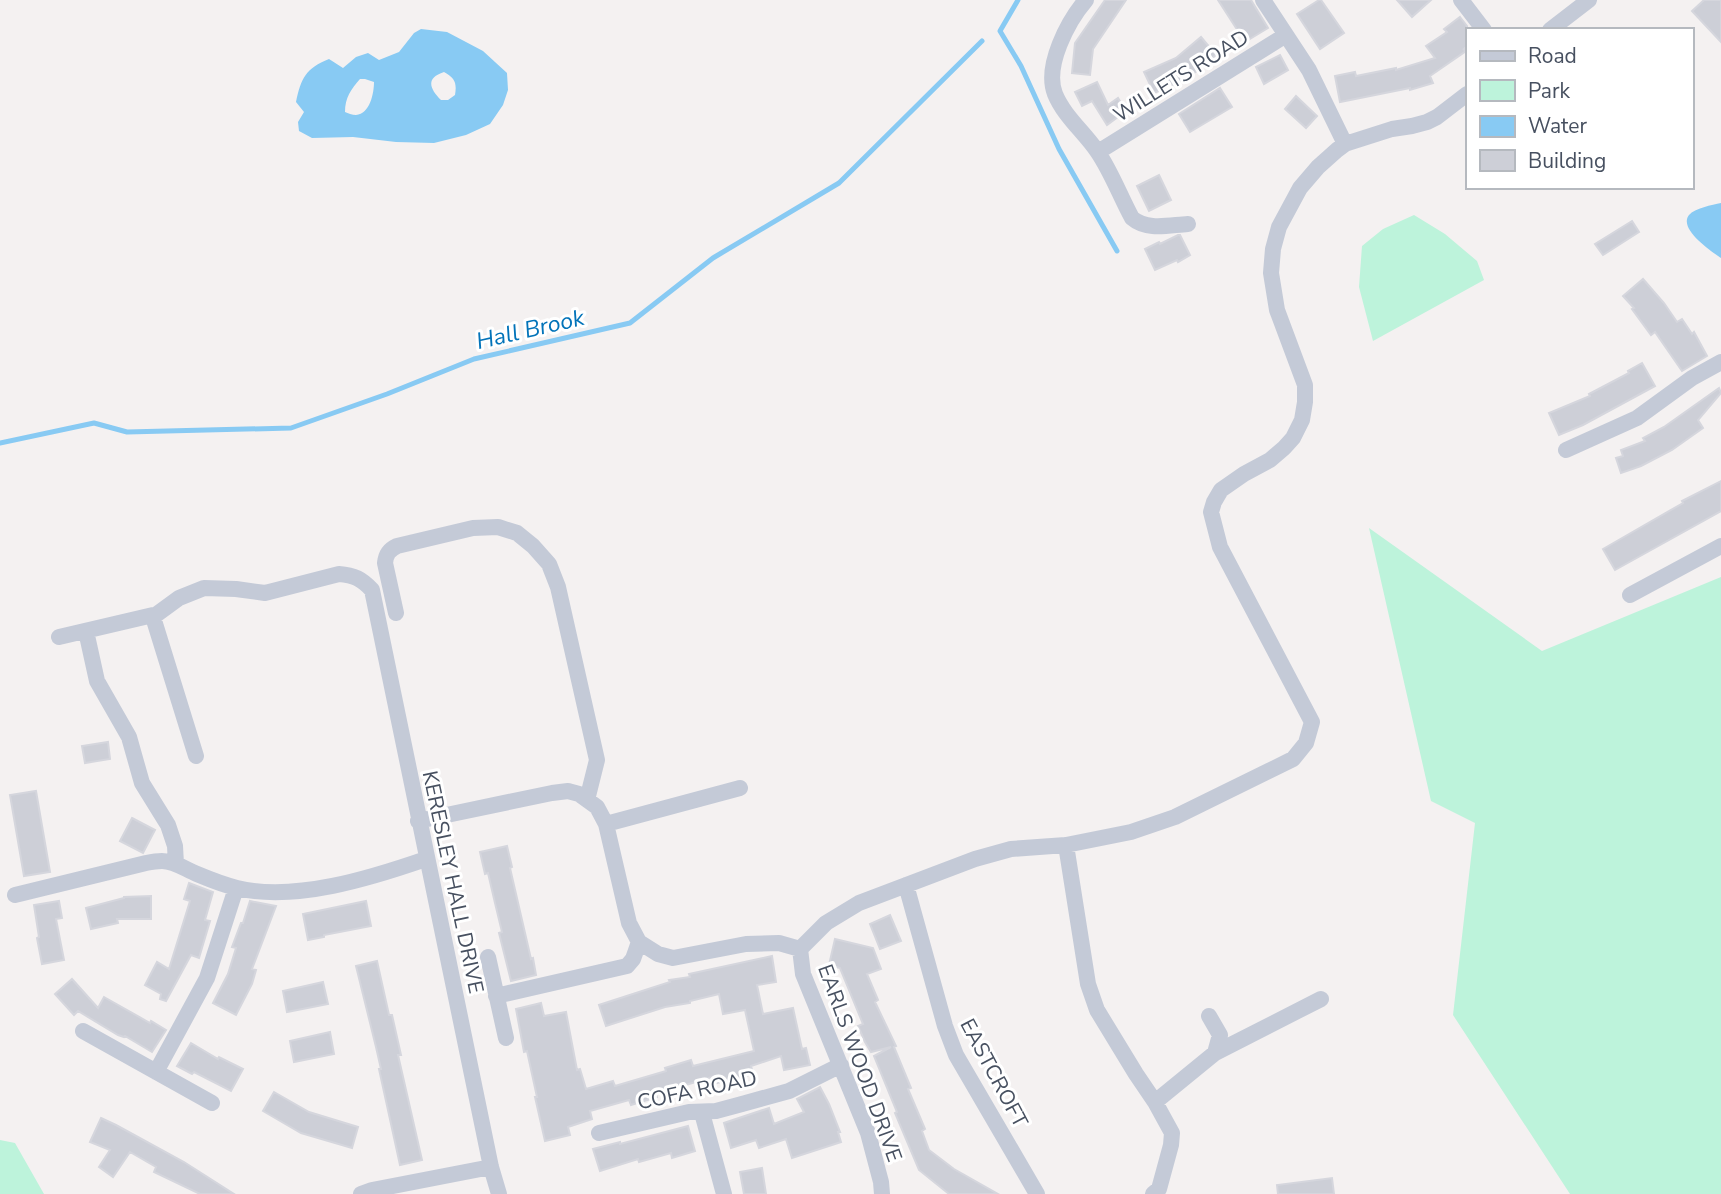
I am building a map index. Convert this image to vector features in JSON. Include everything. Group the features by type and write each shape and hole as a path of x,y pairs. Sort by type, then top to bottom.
{"street":[{"path":"1086,0 1059,46 1054,66 1055,95 1098,152 1132,218 1149,226 1188,224"},
{"path":"1263,0 1309,70 1345,144"},
{"path":"1461,0 1482,28"},
{"path":"1553,28 1589,0"},
{"name":"WILLETS ROAD","path":"1098,152 1286,35"},
{"name":"EARLS WOOD DRIVE","path":"882,1194 868,1133 803,974 800,949 826,923 859,903 975,859 1011,849 1066,845 1131,832 1175,817 1293,759 1306,743 1311,722 1220,547 1211,512 1220,490 1270,460 1284,448 1293,438 1301,420 1305,385 1276,310 1271,273 1273,249 1279,227 1300,188 1328,157 1345,144 1392,129 1427,122 1466,95"},
{"path":"1566,450 1637,418 1692,378 1721,362"},
{"path":"396,613 386,556 397,546 473,528 498,527 517,533 533,546 549,564 558,587 597,760 587,800"},
{"path":"1630,595 1721,546"},
{"name":"KERESLEY HALL DRIVE","path":"153,617 179,598 204,588 265,593 339,574 363,580 372,590 418,821 499,1194"},
{"path":"58,637 153,615 197,756"},
{"path":"86,631 97,681 129,737 142,783 168,825 176,864"},
{"path":"606,824 740,788"},
{"path":"418,821 568,791 579,794 597,807 606,824 629,923 639,942 658,954 673,958 746,944 779,943 800,949"},
{"path":"1066,845 1088,985 1097,1010 1155,1102 1171,1133 1171,1145 1159,1189 1153,1194"},
{"path":"15,895 162,861 236,888 263,892 294,891 372,877 426,859"},
{"name":"EASTCROFT","path":"906,885 945,1026 956,1055 1037,1194"},
{"path":"156,1072 206,978 236,888"},
{"path":"496,996 627,966 633,959 639,942"},
{"path":"488,957 506,1038"},
{"path":"1155,1102 1215,1053 1321,999"},
{"path":"1209,1016 1220,1035 1215,1053"},
{"path":"83,1031 212,1102"},
{"name":"COFA ROAD","path":"599,1133 689,1112 716,1111 789,1091 841,1065"},
{"path":"702,1113 724,1194"},
{"path":"361,1194 491,1167"}],"green space":[{"path":"1414,215 1445,234 1477,261 1484,280 1373,341 1359,287 1362,246 1383,229"},
{"path":"1369,528 1542,651 1721,577 1721,1194 1570,1194 1453,1015 1475,823 1431,801"},
{"path":"0,1140 15,1143 44,1194 0,1194"}],"water":[{"path":"421,29 447,32 483,51 507,73 508,90 503,105 490,124 466,135 434,143 353,137 312,138 299,131 298,122 304,112 296,102 300,86 310,70 329,59 343,68 356,57 368,53 379,60 399,52 414,33","holes":["444,72 455,84 455,95 448,100 441,100 431,84 434,77","360,79 374,82 373,92 365,111 353,115 345,112 346,102"]},
{"path":"1721,203 1721,258 1697,239 1687,221 1695,210"}],"building":[{"path":"1105,0 1126,0 1093,49 1090,75 1072,73 1075,43"},
{"path":"1218,0 1251,0 1268,28 1245,42"},
{"path":"1319,0 1344,33 1320,49 1297,14"},
{"path":"1397,0 1431,0 1412,17"},
{"path":"1704,0 1721,0 1721,42 1692,11"},
{"path":"1460,17 1467,26 1466,51 1430,76 1433,83 1410,90 1340,102 1335,76 1396,70 1435,58 1426,46 1447,32 1444,29"},
{"path":"1201,37 1216,55 1182,81 1154,93 1144,72 1176,58"},
{"path":"1280,55 1288,70 1264,84 1256,67"},
{"path":"1097,82 1108,105 1118,98 1126,111 1107,125 1092,101 1082,106 1075,92"},
{"path":"1220,88 1232,107 1190,132 1179,114"},
{"path":"1296,96 1317,116 1306,128 1285,109"},
{"path":"1159,175 1171,200 1149,211 1137,186"},
{"path":"1632,221 1639,232 1603,255 1595,244"},
{"path":"1178,235 1190,255 1155,270 1145,249"},
{"path":"1643,279 1677,322 1682,319 1692,334 1694,332 1707,356 1682,371 1655,332 1651,335 1623,296"},
{"path":"1642,363 1655,386 1559,435 1549,413 1590,396 1589,394"},
{"path":"1719,388 1721,393 1698,420 1703,428 1672,450 1621,473 1616,458 1623,456 1621,450 1645,441 1643,438 1664,427"},
{"path":"1721,481 1721,511 1615,570 1603,549 1683,503 1682,501"},
{"path":"108,742 110,759 85,763 82,746"},
{"path":"36,791 50,872 24,876 10,795"},
{"path":"132,818 155,830 143,853 120,841"},
{"path":"507,846 536,975 511,981 488,873 485,874 480,852"},
{"path":"189,883 213,892 205,920 210,921 199,958 191,955 166,1001 160,999 161,994 145,985 157,962 169,969 190,901 184,899"},
{"path":"151,896 151,919 117,919 118,923 91,929 86,908 124,897"},
{"path":"59,901 62,918 56,919 64,960 42,964 34,905"},
{"path":"250,901 276,906 252,969 256,970 252,984 236,1015 213,1003 228,974 236,948 232,947"},
{"path":"366,901 371,926 308,940 303,914"},
{"path":"890,915 901,941 880,949 870,924"},
{"path":"835,939 873,948 881,969 867,974 878,1000 875,1002 896,1046 894,1047 911,1088 908,1089 925,1129 922,1131 929,1150 954,1169 998,1194 949,1194 919,1170 874,1056 891,1047 871,1052 865,1042 858,1026 863,1024 840,968 829,965"},
{"path":"772,956 776,982 757,985 763,1014 793,1008 802,1049 806,1048 810,1065 784,1070 781,1056 751,1066 753,1074 713,1084 712,1077 656,1094 657,1097 631,1105 629,1100 590,1111 592,1119 568,1127 570,1135 545,1141 516,1009 541,1003 544,1016 566,1012 577,1070 580,1069 586,1089 613,1081 615,1086 666,1071 665,1068 691,1060 693,1066 754,1051 745,1010 723,1014 719,994 665,1007 606,1026 599,1005 670,982 669,980 690,977 689,974"},
{"path":"377,961 389,1015 392,1015 401,1055 398,1055 422,1160 400,1165 381,1069 356,966"},
{"path":"72,979 98,1008 104,997 166,1030 152,1052 78,1011 74,1015 55,994"},
{"path":"323,982 328,1004 287,1012 283,991"},
{"path":"330,1032 334,1054 294,1062 290,1041"},
{"path":"191,1043 218,1059 219,1057 243,1069 231,1091 177,1066"},
{"path":"820,1087 840,1132 841,1142 792,1158 786,1139 759,1148 756,1140 731,1148 724,1123 769,1108 774,1124 804,1112 797,1099"},
{"path":"274,1092 309,1112 358,1127 352,1148 301,1133 263,1111"},
{"path":"101,1118 184,1162 234,1194 200,1194 154,1172 156,1167 130,1152 113,1177 99,1167 110,1150 90,1142"},
{"path":"688,1126 695,1151 672,1158 671,1153 639,1162 638,1159 600,1171 593,1149"},
{"path":"762,1168 766,1194 744,1194 740,1172"},
{"path":"1332,1178 1334,1194 1278,1194 1277,1185"}],"waterway":[{"path":"1018,0 1000,31 1021,66 1059,149 1117,251"},
{"name":"Hall Brook","path":"0,443 94,423 127,432 291,428 474,359 630,323 713,258 839,183 982,41"}]}
